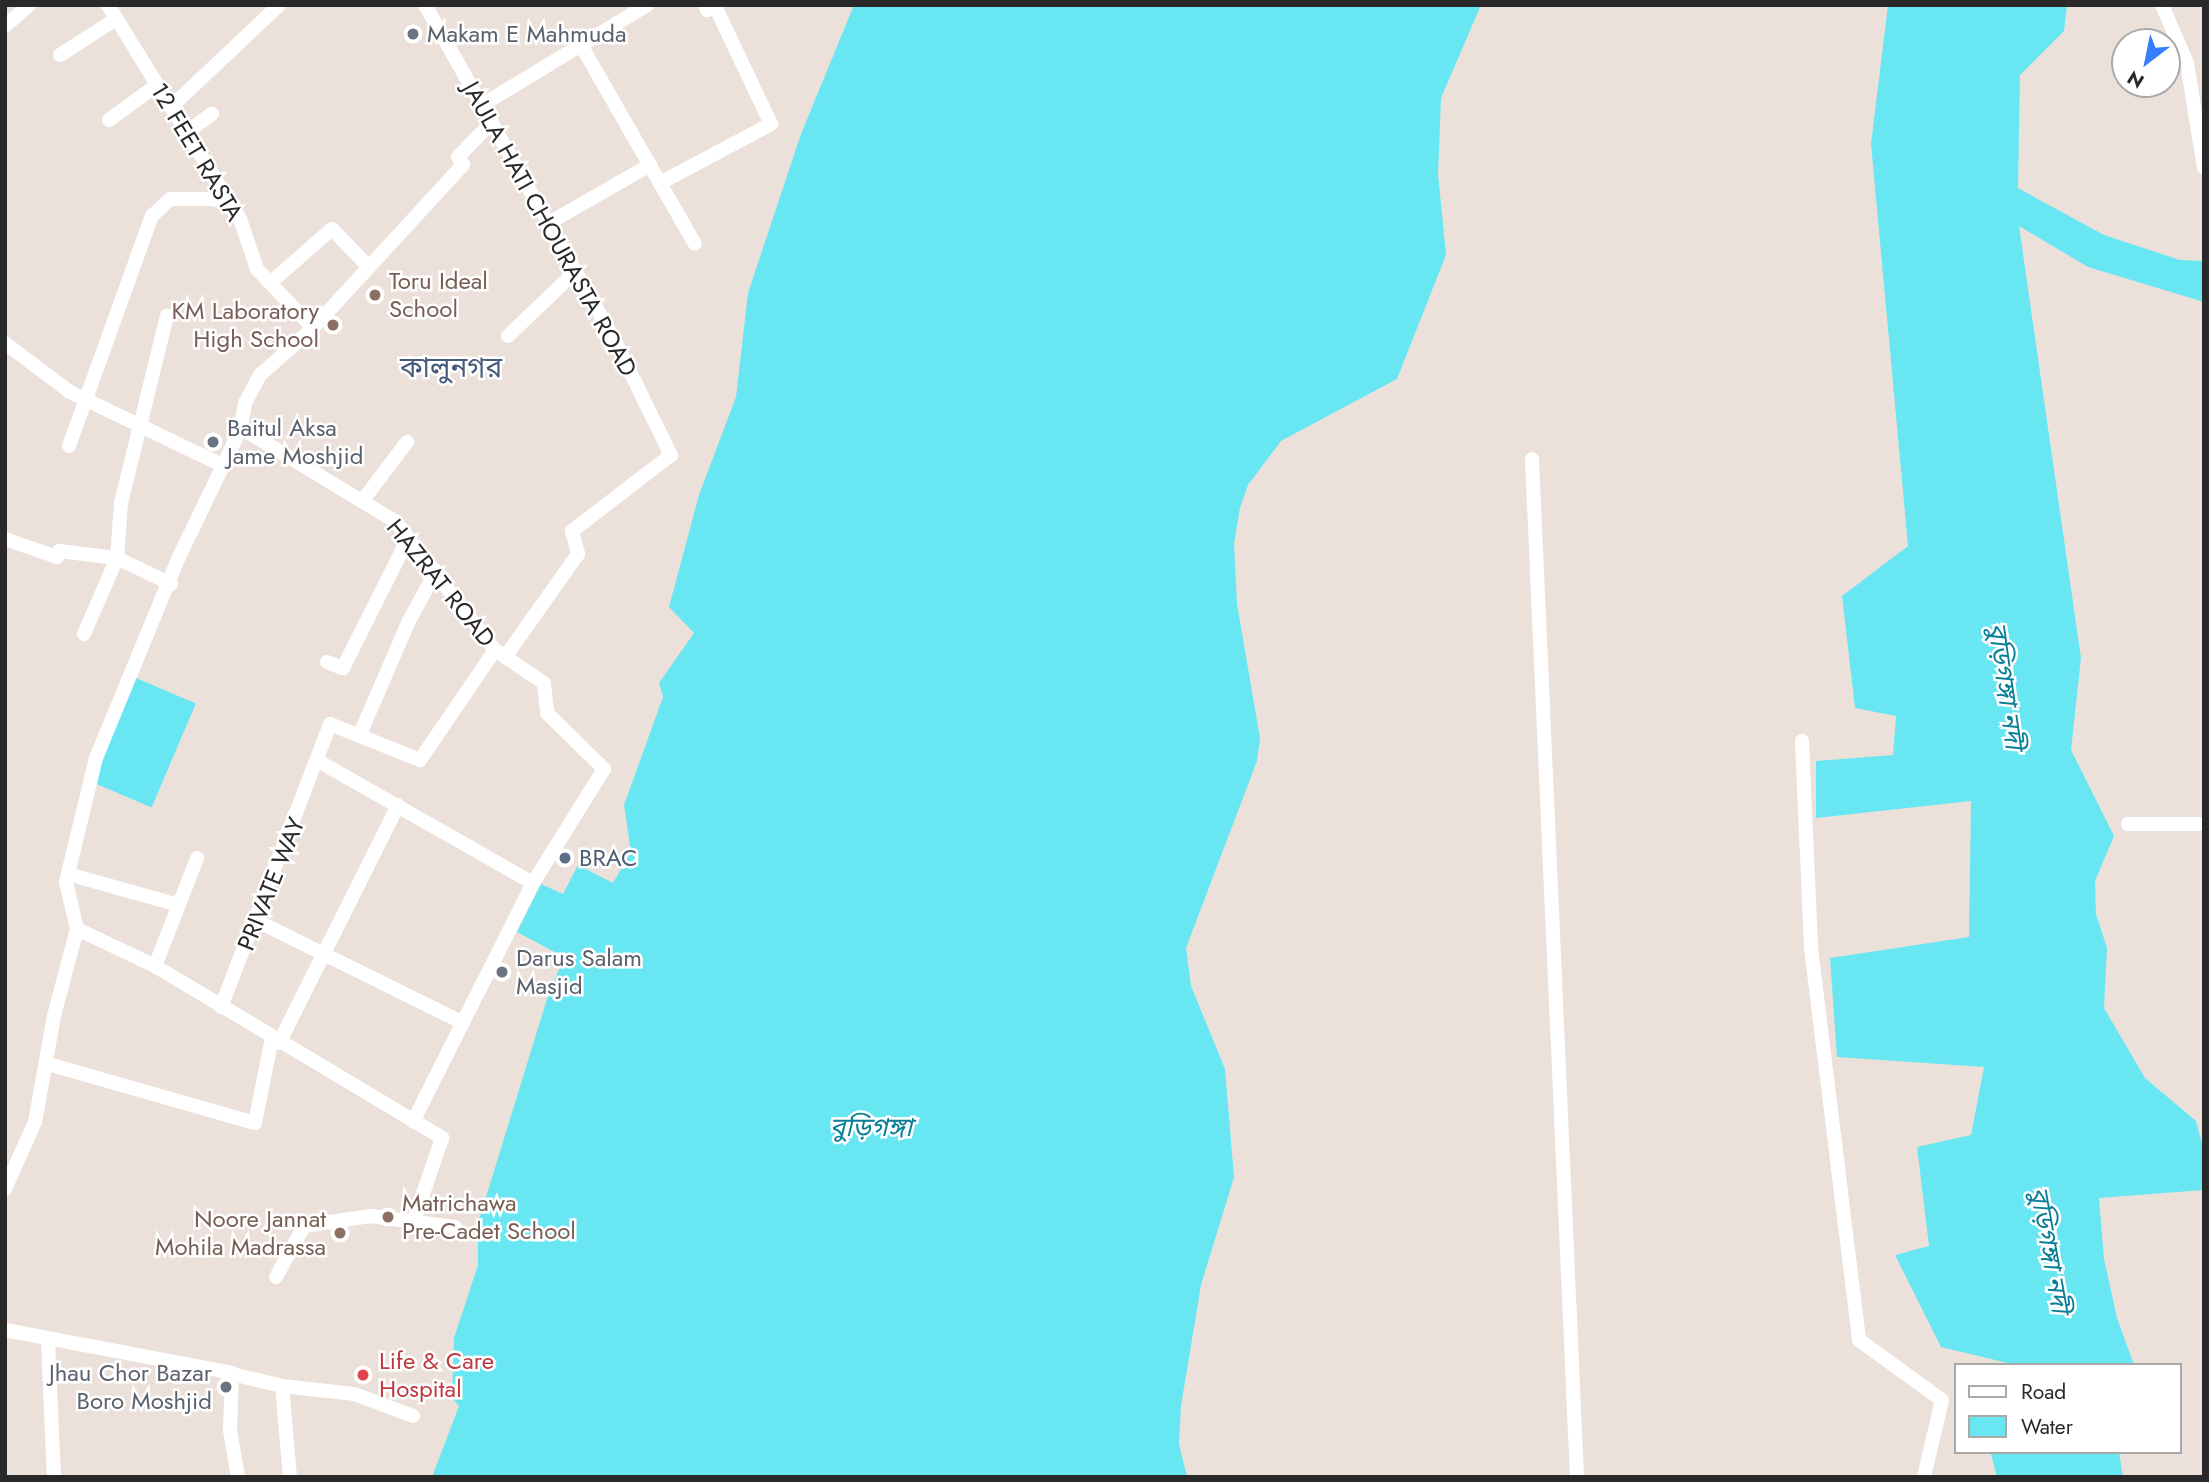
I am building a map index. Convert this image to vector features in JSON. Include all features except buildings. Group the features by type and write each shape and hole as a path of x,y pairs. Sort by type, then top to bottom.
{"street":[{"path":"5,26 29,5"},
{"name":"12 FEET RASTA","path":"108,5 243,225 257,269 313,328"},
{"path":"172,106 279,5"},
{"name":"JAULA HATI CHOURASTA ROAD","path":"425,5 575,272 671,455 572,531 578,554 500,653"},
{"path":"482,105 647,5"},
{"path":"660,183 771,124 715,6 708,10 705,5"},
{"path":"2162,5 2187,63 2204,168"},
{"path":"60,55 116,19"},
{"path":"581,46 695,244"},
{"path":"109,121 157,85"},
{"path":"187,132 212,114"},
{"path":"5,1189 35,1122 48,1064 54,1016 77,929 68,874 96,758 241,428 245,403 260,375 313,328 463,165 458,158 492,122"},
{"path":"547,224 650,165"},
{"path":"69,446 84,399 160,205 185,197 229,204"},
{"path":"270,283 332,229 369,267"},
{"path":"508,336 575,272"},
{"path":"84,634 117,558 121,503 167,316"},
{"path":"5,343 84,399 224,466"},
{"name":"HAZRAT ROAD","path":"241,428 396,522 407,541 436,571 500,653 544,683 547,713 604,769 533,883"},
{"path":"363,500 407,442"},
{"path":"1532,459 1577,1477"},
{"path":"5,540 57,557 59,551 117,558 171,584"},
{"path":"327,662 343,668 407,541"},
{"path":"436,571 409,621 360,734 420,760 500,653"},
{"name":"PRIVATE WAY","path":"222,1007 330,724 360,734"},
{"path":"1802,741 1811,948 1859,1340 1942,1400 1924,1477"},
{"path":"318,761 533,883 413,1122"},
{"path":"48,1064 255,1123 276,1040 326,952 398,805"},
{"path":"2128,824 2204,824"},
{"path":"155,966 197,858"},
{"path":"68,874 178,905"},
{"path":"257,921 326,952 461,1022"},
{"path":"77,929 155,966 442,1138 412,1223"},
{"path":"276,1278 304,1226 370,1216 456,1227"},
{"path":"5,1330 48,1341 232,1373 282,1386 354,1394 413,1416"},
{"path":"48,1341 54,1477"},
{"path":"232,1373 230,1430 238,1477"},
{"path":"282,1386 290,1477"}],"water":[{"name":"বুড়িগঙ্গা","path":"854,5 1481,5 1441,98 1438,174 1446,255 1397,379 1281,441 1248,485 1240,508 1234,543 1237,604 1260,738 1257,761 1186,948 1191,986 1225,1069 1234,1177 1201,1285 1181,1406 1179,1444 1187,1477 432,1477 459,1406 452,1398 454,1338 478,1265 478,1223 547,999 564,957 517,932 541,884 563,894 578,865 613,883 631,852 624,805 663,697 659,683 694,633 669,607 699,495 736,397 748,293 801,134"},
{"name":"বুড়িগঙ্গা নদী","path":"1888,5 2067,5 2064,31 2020,75 2018,188 2104,235 2180,260 2204,261 2204,302 2088,267 2019,226 2081,658 2071,750 2114,836 2095,881 2096,914 2107,948 2104,1008 2145,1078 2196,1121 2204,1151 2204,1190 2099,1198 2104,1259 2117,1318 2133,1363 2008,1363 1941,1347 1895,1255 1929,1246 1917,1147 1971,1135 1984,1067 1837,1057 1830,958 1969,937 1971,801 1816,818 1816,761 1893,755 1896,716 1855,708 1842,596 1908,546 1871,144"},
{"path":"136,678 196,703 152,807 92,782"},
{"path":"1991,1454 2119,1454 2123,1477 1997,1477"}],"place":[{"name":"Makam E Mahmuda","path":"413,34"},
{"name":"Toru Ideal School","path":"375,295"},
{"name":"KM Laboratory High School","path":"333,325"},
{"name":"Baitul Aksa Jame Moshjid","path":"213,442"},
{"name":"BRAC","path":"565,858"},
{"name":"Darus Salam Masjid","path":"502,972"},
{"name":"Matrichawa Pre-Cadet School","path":"388,1217"},
{"name":"Noore Jannat Mohila Madrassa","path":"340,1233"},
{"name":"Life & Care Hospital","path":"363,1375"},
{"name":"Jhau Chor Bazar Boro Moshjid","path":"226,1387"}],"district":[{"name":"কালুনগর","path":"451,368"}]}
